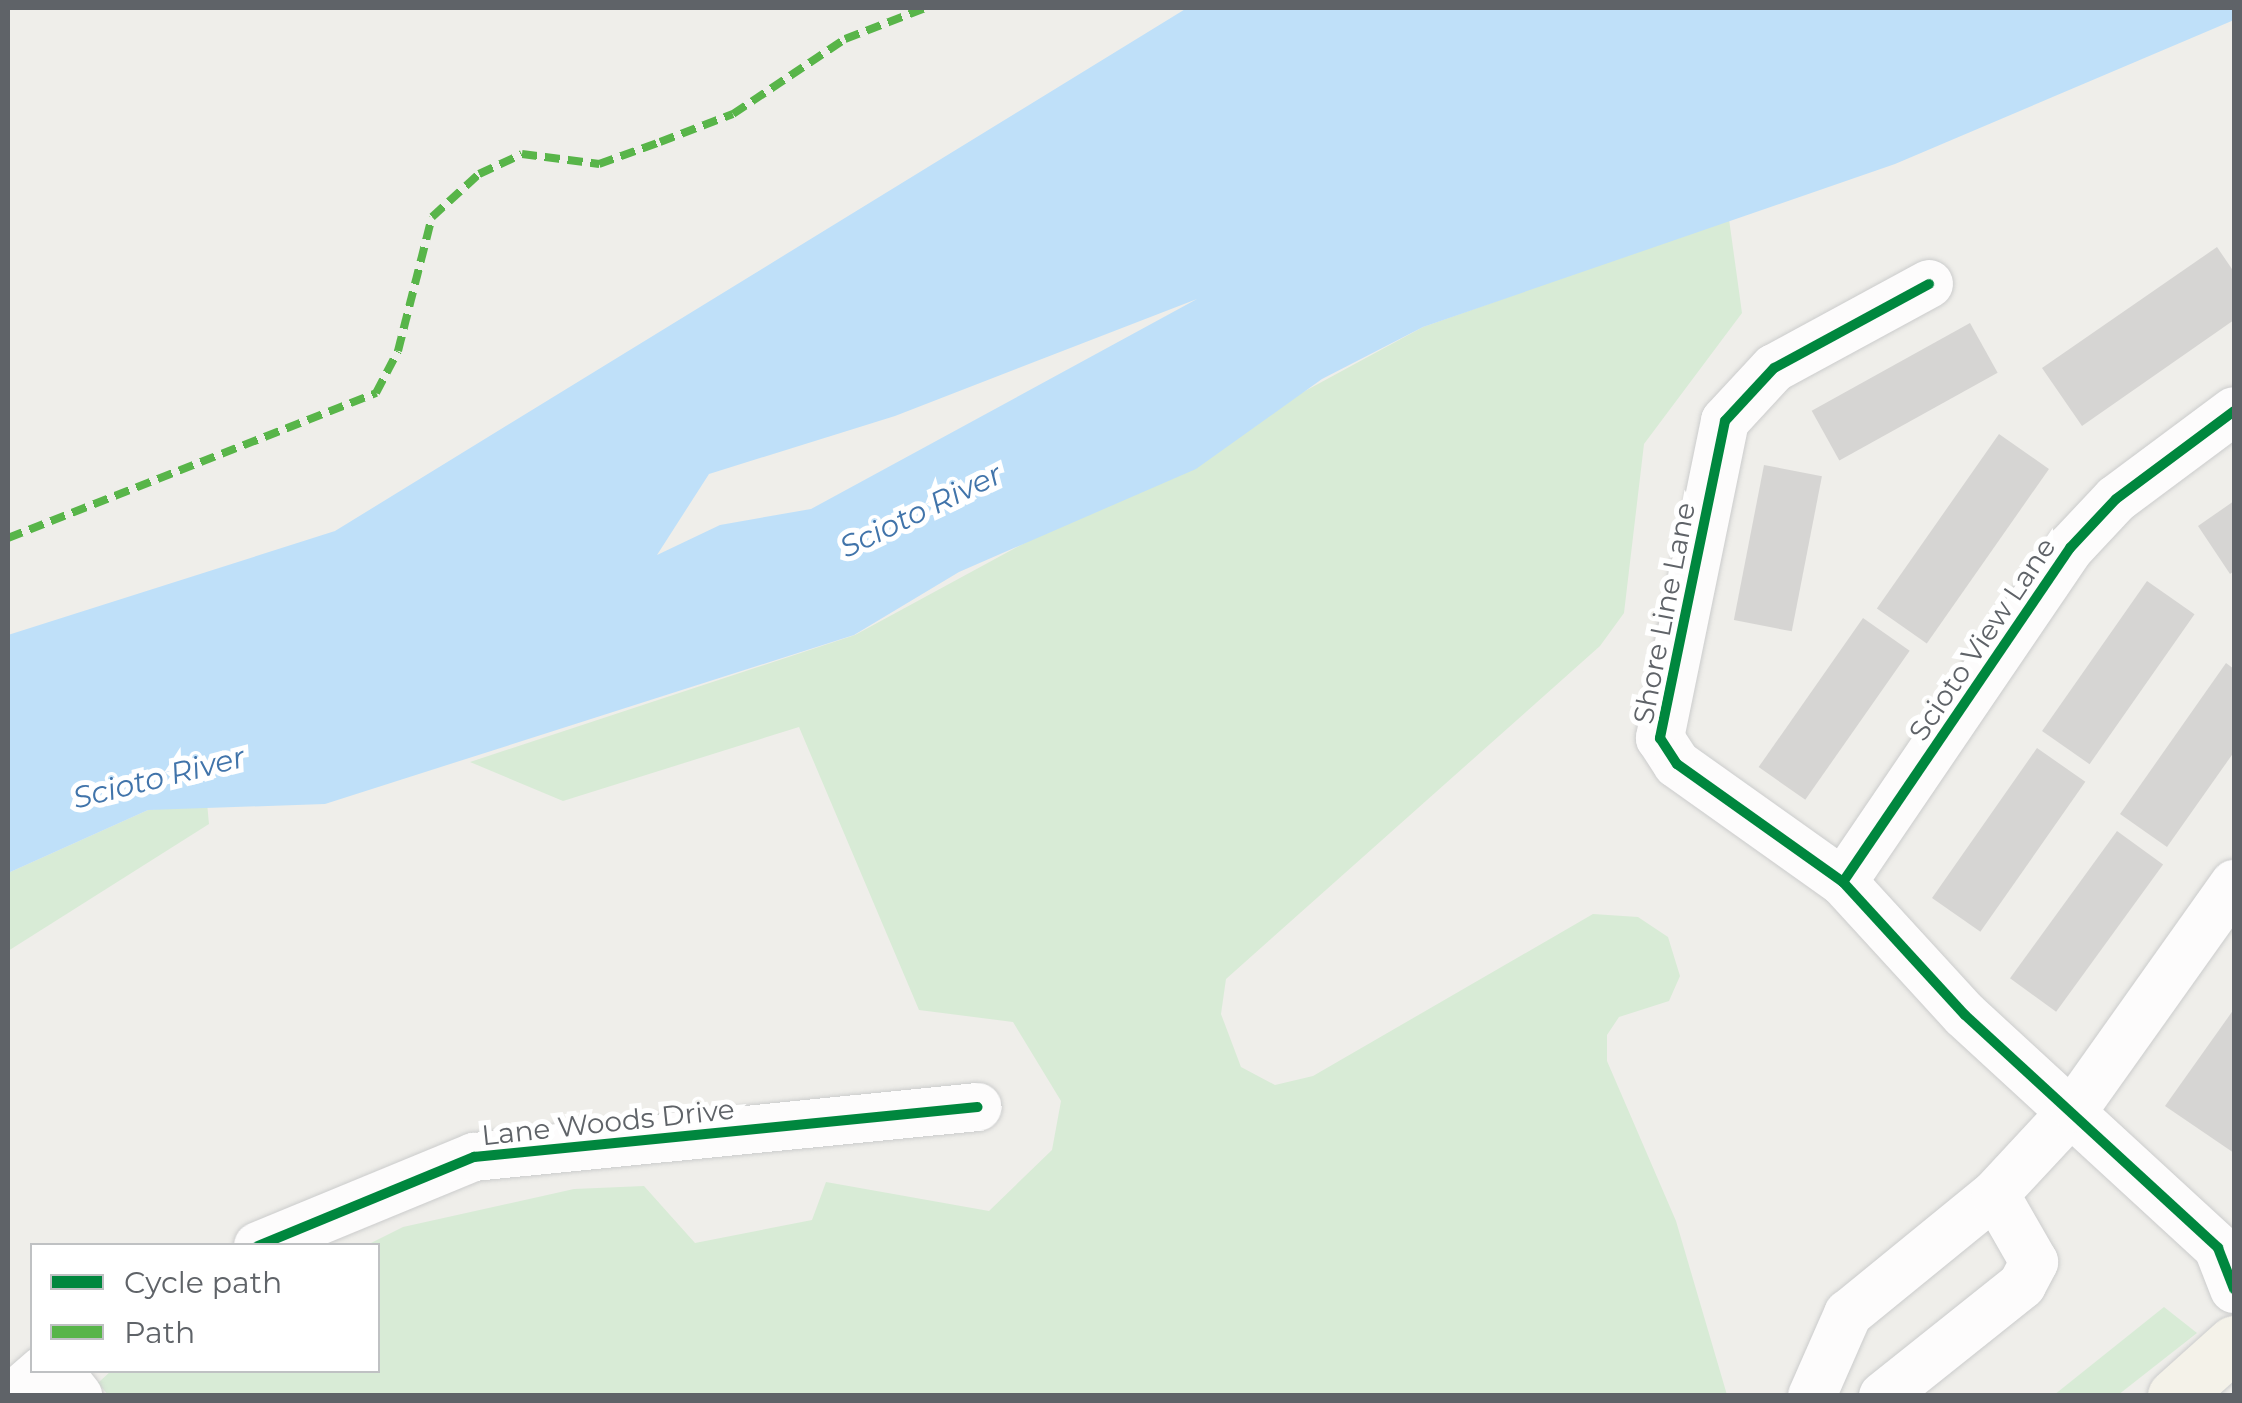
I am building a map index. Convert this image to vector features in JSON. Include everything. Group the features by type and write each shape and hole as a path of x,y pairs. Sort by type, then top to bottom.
{"main road":[{"path":"2175,1396 2234,1343"}],"street":[{"name":"Shore Line Lane","path":"1929,284 1774,368 1725,421 1662,722 1677,764 1843,882 1966,1015 2074,1108 2229,1260"},
{"name":"Scioto View Lane","path":"1843,882 2070,548 2116,499 2234,411"},
{"path":"1812,1396 1848,1314 1996,1194 2074,1108 2234,884"},
{"name":"Lane Woods Drive","path":"265,1243 474,1157 978,1107"},
{"path":"1884,1396 2022,1285 2034,1262 1996,1194"},
{"path":"13,1396 39,1373"},
{"path":"60,1373 78,1396"}],"green space":[{"path":"1729,219 1742,313 1644,444 1624,613 1600,646 1226,979 1221,1014 1241,1067 1275,1085 1313,1076 1593,914 1638,917 1668,937 1680,976 1669,1001 1619,1017 1607,1035 1607,1061 1676,1221 1727,1395 109,1396 98,1383 109,1373 380,1373 380,1243 371,1243 403,1227 574,1189 644,1186 695,1243 812,1220 826,1182 989,1211 1052,1150 1061,1101 1013,1022 919,1010 799,727 563,801 470,762 855,635 1423,327"},
{"path":"207,803 209,824 8,951 8,873 148,810"},
{"path":"2164,1307 2197,1333 2118,1395 2054,1395"}],"water":[{"name":"Scioto River","path":"1187,8 2234,8 2234,20 1895,164 1423,327 1322,379 1196,469 959,572 854,635 325,804 148,810 8,873 8,635 335,531","holes":["1197,299 811,509 720,525 657,555 709,474 895,416"]}],"building":[{"path":"2217,247 2234,272 2234,320 2082,426 2042,368"},
{"path":"1970,323 1998,373 1839,461 1812,411"},
{"path":"1999,434 2049,469 1927,643 1877,608"},
{"path":"1764,465 1822,476 1792,631 1734,620"},
{"path":"2234,501 2234,571 2230,574 2198,526"},
{"path":"2147,581 2195,614 2090,764 2042,731"},
{"path":"1863,618 1910,651 1805,800 1759,767"},
{"path":"2226,663 2234,669 2234,752 2167,847 2120,814"},
{"path":"2037,748 2085,782 1980,932 1932,898"},
{"path":"2117,831 2163,865 2056,1012 2010,978"},
{"path":"2234,1009 2234,1153 2165,1106"}],"marked path":[{"path":"8,538 376,393 398,351 432,217 479,174 522,154 599,164 660,142 733,114 845,39 925,8"}],"cycle path":[{"path":"1929,284 1774,368 1725,421 1660,738 1677,764 1843,882 1965,1015 2218,1248 2234,1289"},
{"path":"1843,882 2070,548 2116,499 2234,411"},
{"path":"265,1243 474,1157 978,1107"}]}
